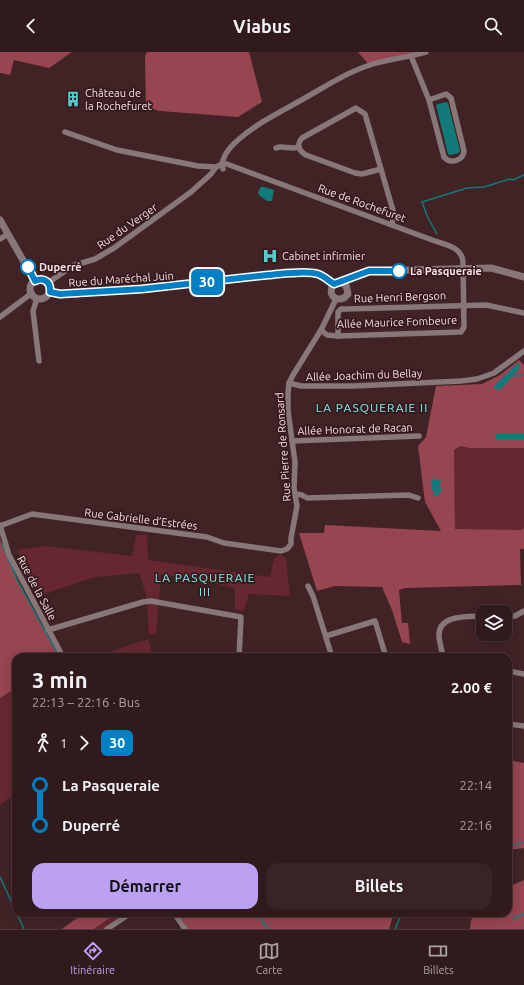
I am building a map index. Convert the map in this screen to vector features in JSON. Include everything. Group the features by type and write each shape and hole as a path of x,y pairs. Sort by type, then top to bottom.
{"street":[{"path":"223,166 225,156 232,146 257,126 358,69 377,63 426,52"},
{"path":"411,56 429,100 444,157 446,160 450,161 461,158 464,156 464,150 451,98 446,94 429,100"},
{"path":"381,169 362,174 355,173 306,155 301,152 299,142 302,138 356,108 365,114 381,169 394,214 392,225"},
{"path":"65,132 117,150 216,167"},
{"path":"276,148 279,146 293,149 299,147"},
{"name":"Rue de Rochefuret","path":"223,166 230,165 239,168 457,250 462,257 463,269"},
{"path":"204,166 208,168 211,174"},
{"name":"Rue du Verger","path":"211,174 216,167 223,166"},
{"name":"Rue du Verger","path":"48,283 72,266 95,259 114,248 191,192 211,174 223,166"},
{"path":"0,220 35,281"},
{"path":"0,239 8,234"},
{"path":"347,287 348,294 342,300 333,297 331,292 332,287 364,272 491,268 524,277"},
{"name":"Allée Maurice Fombeure","path":"321,330 327,334 338,336 461,332 464,328 463,269"},
{"path":"347,287 364,272"},
{"name":"Rue du Maréchal Juin","path":"50,292 60,294 142,289 268,275 312,273 338,283"},
{"path":"0,317 34,296 45,298 50,292 48,283 43,280 35,281 31,286 34,296 32,311 39,361"},
{"path":"338,283 347,287"},
{"name":"Rue Pierre de Ronsard","path":"281,551 287,549 291,544 290,538 296,513 296,494 294,488 295,462 288,411 289,384 321,330 336,299"},
{"path":"464,306 490,306 524,313"},
{"name":"Rue Henri Bergson","path":"338,336 338,314 339,310 341,309 464,306"},
{"name":"Allée Joachim du Bellay","path":"289,384 301,386 339,386 467,380 494,373 524,351"},
{"name":"Allée Honorat de Racan","path":"292,441 419,436"},
{"path":"296,494 307,498"},
{"path":"296,502 307,498 402,496 418,498"},
{"name":"Rue Gabrielle d’Estrées","path":"0,525 32,514 207,537 224,543 281,551"},
{"name":"Rue de la Salle","path":"0,525 9,555 61,653"},
{"path":"308,586 313,596 331,653"},
{"path":"48,630 150,601 242,617 239,653"},
{"path":"512,617 524,611"},
{"path":"443,653 439,635 440,629 444,622 456,618 476,617"},
{"path":"326,636 374,621 385,653"},
{"path":"512,672 524,674"},
{"path":"512,724 524,726"},
{"path":"107,929 126,917"},
{"path":"177,917 185,929"}],"shaded area":[{"path":"0,52 72,52 49,68 14,60 10,75 0,73"},
{"path":"147,52 249,52 262,102 238,117 160,111 146,107 145,57"},
{"path":"358,52 426,52 369,65"},
{"path":"519,360 524,365 524,448 469,448 461,446 454,450 455,529 521,530 524,528 524,549 520,549 521,585 405,588 399,590 402,623 408,623 410,644 402,642 392,610 382,587 335,586 317,591 299,533 324,533 325,525 441,531 425,502 418,446 426,437 436,386 482,384 500,375"},
{"path":"461,446 469,448 524,448 524,528 521,530 455,529 454,450"},
{"path":"136,535 147,535 148,560 270,577 274,559 280,554 286,558 290,596 249,594 244,611 235,609 235,588 161,574 156,634 149,634 146,594 139,573 95,577 38,596 26,573 17,550 45,546 132,556"},
{"path":"0,539 17,580 57,652 12,653 12,690 0,698"},
{"path":"148,639 152,653 107,653"},
{"path":"12,690 12,797 0,805 0,698"},
{"path":"512,761 524,763 524,848 512,850"},
{"path":"524,880 524,929 470,929 471,920 473,917 512,917 512,885"},
{"path":"78,917 111,917 94,929 62,929"},
{"path":"111,917 121,917 103,929 94,929"},
{"path":"180,917 393,917 389,929 188,929"}],"water":[{"path":"446,102 448,103 460,151 459,153 450,155 448,154 436,105"},
{"path":"261,187 274,190 272,201 267,201 259,195 258,192"},
{"path":"518,363 520,368 502,388 498,390 494,388 494,386"},
{"path":"496,434 524,434 524,439 497,439 495,436"},
{"path":"432,479 441,480 440,486 442,490 438,496 433,495 433,493 437,492 432,490"}],"waterway":[{"path":"437,234 428,218 422,202 467,188 484,187 510,179 513,180 524,175"},
{"path":"512,376 524,375"},
{"path":"2,544 17,580 57,653"},
{"path":"512,845 524,842"},
{"path":"0,877 12,903"},
{"path":"513,919 524,914"},
{"path":"18,917 24,929"},
{"path":"260,917 268,929"},
{"path":"395,929 400,917"}],"bus line":[{"name":"30","path":"28,267 35,281 38,279 45,280 49,285 50,292 55,294 142,289 268,275 312,273 321,276 334,284 369,271 399,271"}],"place":[{"name":"Château de la Rochefuret","path":"73,99"},
{"name":"Cabinet infirmier","path":"270,256"},
{"name":"Duperré","path":"28,267"},
{"name":"La Pasqueraie","path":"399,271"}],"district":[{"name":"LA PASQUERAIE II","path":"372,407"},
{"name":"LA PASQUERAIE III","path":"205,584"}]}
